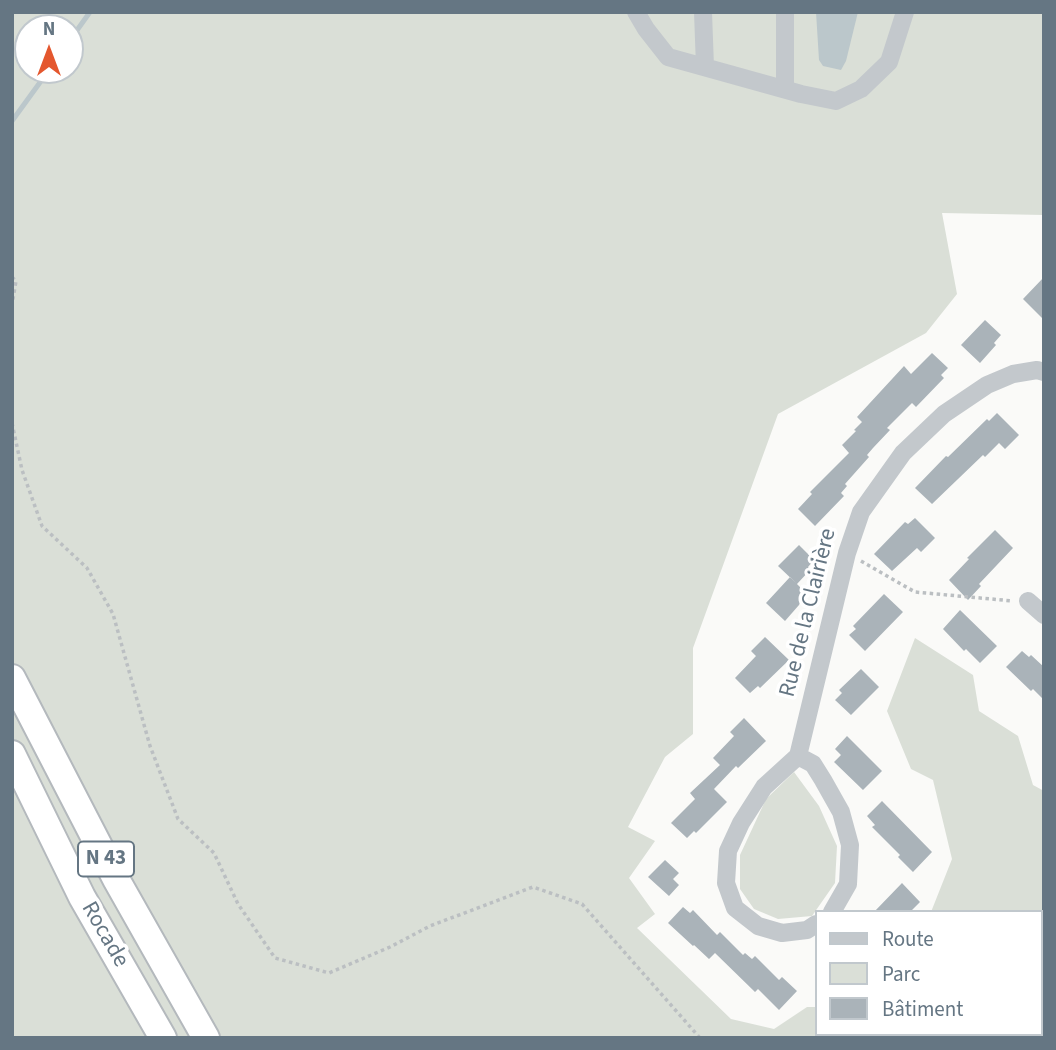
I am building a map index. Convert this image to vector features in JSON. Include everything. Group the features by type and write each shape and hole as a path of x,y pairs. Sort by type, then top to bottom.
{"highway":[{"name":"N 43","path":"12,678 116,879 206,1038"},
{"name":"Rocade","path":"12,754 82,897 163,1038"}],"street":[{"path":"636,12 668,57 836,101 861,89 889,62 905,12"},
{"path":"704,12 705,67"},
{"path":"785,12 785,89"},
{"name":"Rue de la Clairière","path":"798,756 847,553 861,512 903,453 944,414 987,385 1013,374 1037,370 1044,372"},
{"path":"1028,601 1044,614"},
{"path":"814,925 807,930 782,933 758,926 735,908 726,883 728,850 741,823 764,787 798,756 813,764 823,780 841,812 850,845 848,884 833,910"}],"path":[{"path":"12,277 16,281 12,305"},
{"path":"12,423 22,470 42,526 88,568 113,614 150,746 178,820 214,853 238,904 275,958 328,973 390,947 430,926 533,887 582,904 700,1038"},
{"path":"847,553 915,592 1028,601"}],"green space":[{"path":"12,12 1044,12 1044,215 942,213 957,294 926,333 778,414 693,648 693,734 665,757 628,827 655,841 629,878 655,914 637,928 731,1019 774,1029 807,1007 814,1007 814,1036 1042,1036 1042,910 932,910 952,859 933,780 911,769 887,711 915,638 973,675 979,711 1018,736 1033,785 1044,791 1044,1038 12,1038"},
{"path":"794,772 819,806 837,846 835,883 812,916 778,919 754,909 740,889 740,855 766,799"}],"shaded area":[{"path":"816,12 858,12 846,61 841,70 823,66 819,60"}],"building":[{"path":"1044,277 1044,320 1023,299"},
{"path":"985,320 1001,335 980,363 961,345"},
{"path":"932,353 948,368 941,375 944,378 916,407 912,403 887,428 890,430 845,484 847,486 841,493 844,496 815,526 798,509 812,494 810,492 849,453 842,445 862,422 857,417 904,366 911,374"},
{"path":"997,413 1019,435 1005,449 999,443 985,457 983,455 932,504 915,488 946,456"},
{"path":"915,518 935,538 921,552 917,548 892,571 874,554 905,522 908,524"},
{"path":"995,530 1013,548 979,584 981,586 968,600 949,580"},
{"path":"799,545 814,560 808,567 810,570 797,584 778,566"},
{"path":"790,577 805,592 799,605 785,621 766,603"},
{"path":"884,594 903,612 865,651 849,635 856,629 853,626"},
{"path":"960,610 997,646 980,663 943,629"},
{"path":"765,637 789,660 760,688 758,686 750,693 735,678 756,656 751,651"},
{"path":"1022,651 1044,667 1044,700 1006,667"},
{"path":"861,669 879,687 851,715 835,700 842,693 839,690"},
{"path":"744,718 766,741 714,789 727,802 696,833 694,831 687,838 671,823 695,799 690,793 720,765 713,758 734,736 730,732"},
{"path":"847,736 882,771 863,790 834,762 841,755 835,749"},
{"path":"882,801 932,852 913,872 872,827 875,825 867,816"},
{"path":"665,860 679,873 673,879 679,885 669,896 648,877"},
{"path":"902,883 920,902 912,910 876,910"},
{"path":"683,907 690,913 693,910 717,935 720,932 743,955 745,953 752,959 755,956 779,980 782,977 797,991 779,1010 758,989 755,992 715,953 709,959 668,923"}],"waterway":[{"path":"84,20 90,12"},
{"path":"12,121 39,84"}]}
